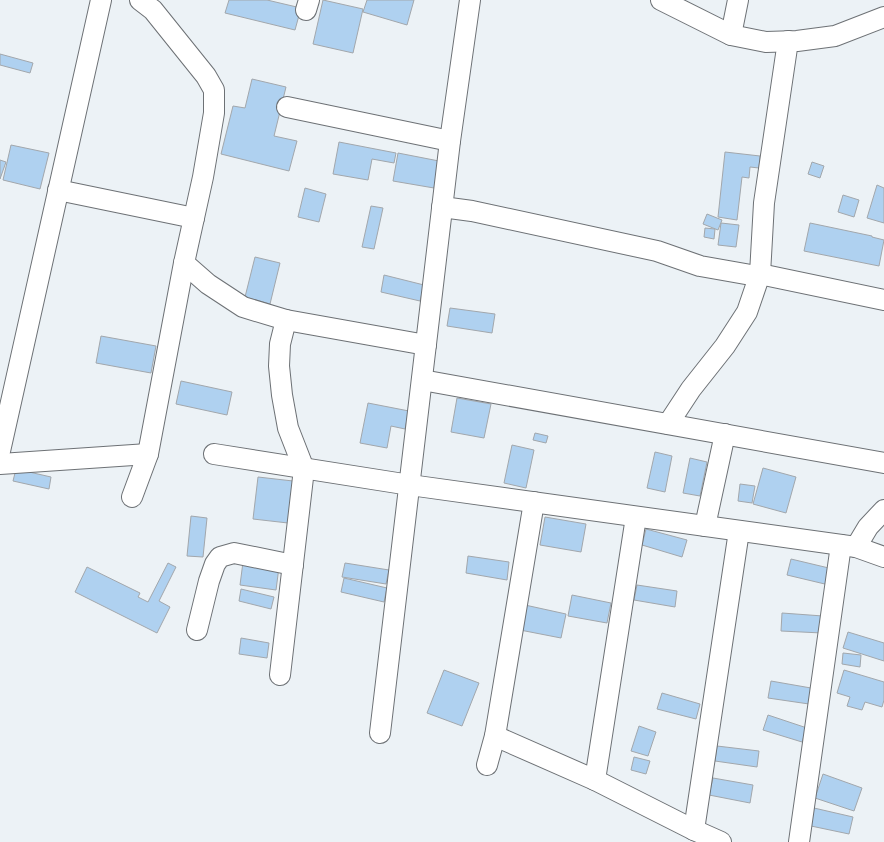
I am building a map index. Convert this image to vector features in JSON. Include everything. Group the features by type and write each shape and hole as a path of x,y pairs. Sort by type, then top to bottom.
{"street":[{"path":"0,451 101,0"},
{"path":"132,497 148,454 184,263 203,177 214,113 214,90 206,76 153,10 140,0"},
{"path":"380,733 450,141 470,0"},
{"path":"661,0 731,35 766,42 797,41 835,36 884,17"},
{"path":"731,35 738,0"},
{"path":"668,424 691,389 725,346 747,312 760,274 764,203 788,41"},
{"path":"287,108 450,141"},
{"path":"58,190 194,218"},
{"path":"442,207 472,211 657,251 700,266 751,275 760,274 884,300"},
{"path":"184,263 208,284 243,307 286,320 426,345"},
{"path":"280,675 304,469 288,428 282,395 279,366 280,344 286,320"},
{"path":"422,380 884,463"},
{"path":"705,526 725,434"},
{"path":"0,464 148,454"},
{"path":"214,454 410,485 848,546 884,556"},
{"path":"487,765 495,736 534,502"},
{"path":"799,842 848,546 884,510"},
{"path":"595,780 636,517"},
{"path":"694,830 739,531"},
{"path":"197,630 209,581 215,564 220,557 234,553 293,565"},
{"path":"495,736 595,780 721,842"}],"building":[{"path":"229,0 267,0 301,8 295,30 225,13"},
{"path":"323,0 363,9 353,53 313,44"},
{"path":"367,0 414,0 407,25 363,12"},
{"path":"0,54 33,63 30,73 0,65"},
{"path":"252,79 286,87 274,136 297,141 289,171 221,154 233,106 245,108"},
{"path":"339,142 396,153 394,163 372,159 368,180 333,174"},
{"path":"11,145 49,153 40,189 3,180"},
{"path":"725,152 760,156 759,168 750,167 749,178 742,177 737,220 718,217"},
{"path":"398,153 439,161 434,188 393,181"},
{"path":"0,160 6,162 0,179"},
{"path":"812,162 824,166 820,178 808,174"},
{"path":"877,185 884,188 884,223 867,218"},
{"path":"305,188 326,194 319,222 298,217"},
{"path":"843,195 859,200 854,217 838,212"},
{"path":"371,206 383,208 374,249 362,247"},
{"path":"707,214 722,220 718,230 703,224"},
{"path":"721,223 739,225 736,247 718,245"},
{"path":"810,223 872,236 884,240 879,266 804,251"},
{"path":"705,228 715,229 714,239 704,237"},
{"path":"255,257 280,263 270,304 245,297"},
{"path":"384,275 424,285 420,301 381,292"},
{"path":"450,308 495,314 492,333 447,326"},
{"path":"101,336 156,346 151,373 96,363"},
{"path":"181,381 232,392 227,415 176,404"},
{"path":"457,398 491,404 484,438 451,432"},
{"path":"368,403 409,411 405,429 391,426 387,448 360,443"},
{"path":"535,433 548,436 546,443 533,440"},
{"path":"512,445 534,450 526,488 504,483"},
{"path":"655,452 672,456 665,492 647,488"},
{"path":"690,458 707,462 700,496 683,493"},
{"path":"763,468 796,477 786,513 753,504"},
{"path":"16,469 51,477 49,489 13,481"},
{"path":"258,477 293,481 288,523 253,519"},
{"path":"740,484 755,486 752,503 738,501"},
{"path":"191,516 207,518 203,557 187,556"},
{"path":"545,517 586,524 581,552 540,545"},
{"path":"646,529 687,540 682,557 642,545"},
{"path":"468,556 509,562 507,580 466,573"},
{"path":"791,559 833,569 829,585 787,575"},
{"path":"243,562 279,567 276,590 240,585"},
{"path":"168,563 176,567 159,601 170,607 157,633 75,592 87,567 140,593 138,597 148,602"},
{"path":"345,563 389,570 386,584 342,577"},
{"path":"344,578 387,588 384,602 341,592"},
{"path":"637,585 677,591 675,607 634,600"},
{"path":"241,589 274,597 271,609 239,601"},
{"path":"572,595 611,603 607,623 568,616"},
{"path":"525,605 566,614 561,638 520,630"},
{"path":"782,613 823,616 822,633 781,631"},
{"path":"848,632 884,643 884,661 843,648"},
{"path":"241,638 269,643 267,658 239,654"},
{"path":"843,653 861,655 860,667 842,664"},
{"path":"444,670 479,683 462,726 427,713"},
{"path":"844,670 884,682 884,700 882,707 865,702 862,710 847,706 850,697 837,693"},
{"path":"771,681 811,688 809,704 768,698"},
{"path":"662,693 700,704 696,719 657,709"},
{"path":"768,715 807,728 802,742 763,730"},
{"path":"639,726 656,732 648,756 631,751"},
{"path":"717,746 759,751 757,767 715,761"},
{"path":"634,757 650,761 646,774 631,770"},
{"path":"823,774 862,788 854,811 815,798"},
{"path":"713,778 753,785 750,803 709,795"},
{"path":"814,808 853,817 849,834 811,826"}]}
